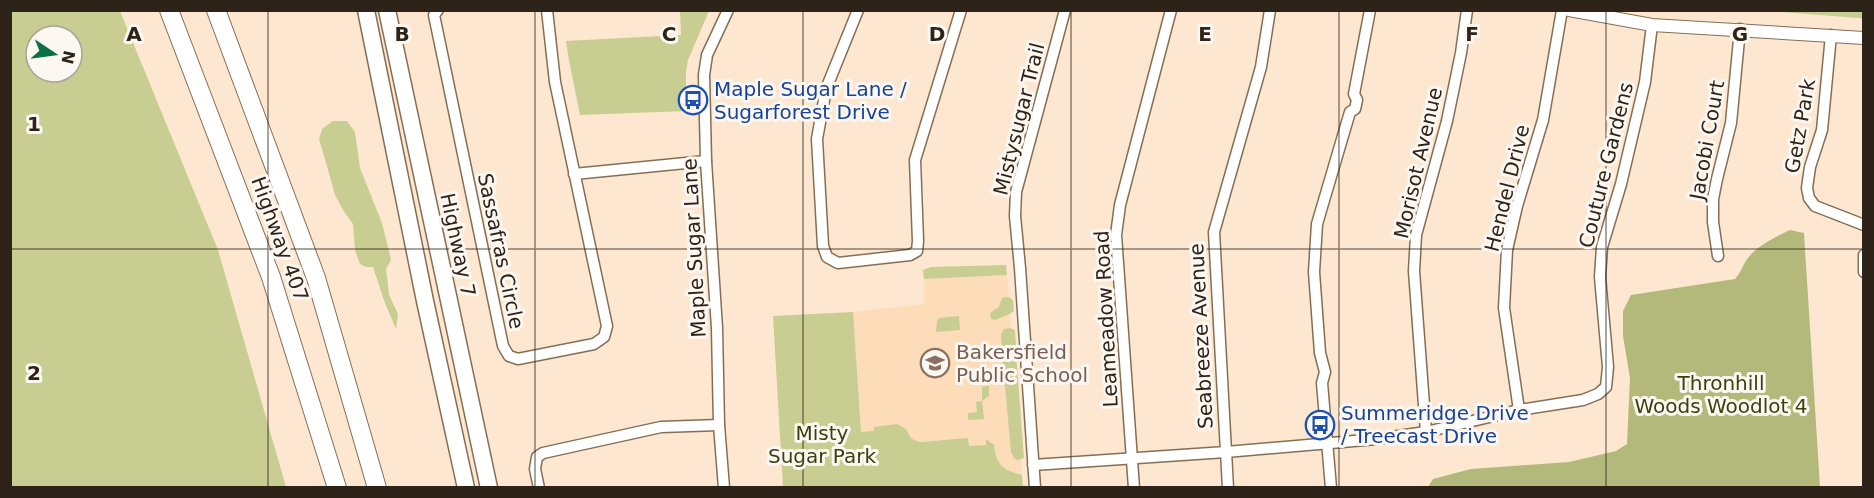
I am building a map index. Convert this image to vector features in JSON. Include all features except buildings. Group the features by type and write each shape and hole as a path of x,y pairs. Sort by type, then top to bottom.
{"highway":[{"name":"Highway 407","path":"169,10 272,277 337,488"},
{"name":"Highway 407","path":"218,14 316,278 377,488"}],"main road":[{"path":"366,10 466,488"},
{"name":"Highway 7","path":"387,10 489,488"},
{"path":"391,34 394,10"}],"street":[{"name":"Sassafras Circle","path":"438,10 434,15 502,346 509,356 518,359 594,344 604,337 607,326 555,82 547,10"},
{"name":"Maple Sugar Lane","path":"724,488 719,425 717,328 706,161 704,75 707,55 728,10"},
{"path":"858,10 826,89 817,139 824,246 827,257 838,263 910,255 917,251 915,160 961,10"},
{"name":"Mistysugar Trail","path":"1035,488 1015,216 1016,192 1065,10"},
{"name":"Leameadow Road","path":"1134,488 1116,235 1120,205 1171,10"},
{"name":"Seabreeze Avenue","path":"1228,488 1214,232 1261,67 1270,10"},
{"name":"Morisot Avenue","path":"1426,432 1414,272 1416,235 1447,121 1467,10"},
{"name":"Hendel Drive","path":"1519,410 1504,308 1507,250 1517,206 1543,120 1562,10"},
{"path":"1569,10 1652,25 1863,38"},
{"path":"1331,488 1322,383 1324,365 1320,353 1314,272 1317,224 1350,112 1355,109 1357,100 1354,94 1369,12"},
{"name":"Couture Gardens","path":"1033,465 1377,439 1426,432 1519,410 1583,400 1598,394 1606,387 1608,367 1600,277 1602,247 1621,184 1645,82 1652,25"},
{"name":"Jacobi Court","path":"1718,256 1713,222 1713,199 1731,123 1740,29"},
{"name":"Getz Park","path":"1831,35 1822,130 1810,167 1807,188 1809,198 1815,206 1863,225"},
{"path":"574,174 706,161"},
{"path":"1863,255 1863,272"},
{"path":"539,488 535,469 537,457 543,453 661,427 719,425"}],"shaded area":[{"name":"Bakersfield Public School","path":"1007,275 1022,475 1000,466 994,445 986,439 986,445 968,446 968,439 902,442 874,427 875,431 861,432 853,312 924,304 924,279"}],"green space":[{"path":"10,11 120,11 218,250 286,487 11,487"},
{"path":"680,11 709,11 688,60 686,111 580,115 566,41 681,35"},
{"path":"1770,11 1863,11 1863,19 1859,18"},
{"path":"333,121 347,121 355,132 360,168 382,223 391,260 386,269 389,295 398,314 396,329 373,267 360,264 355,250 353,224 335,195 319,139 322,129"},
{"name":"Thronhill Woods Woodlot 4","path":"1790,230 1804,233 1820,487 1428,487 1433,479 1471,469 1569,462 1616,451 1627,444 1630,378 1623,336 1623,311 1631,295 1735,279 1746,260 1757,249"},
{"path":"1006,265 1007,275 924,279 923,270 931,267"},
{"path":"1009,297 1013,300 1014,311 995,320 991,319 990,313 999,307 1002,298"},
{"name":"Misty Sugar Park","path":"853,312 861,432 874,431 874,427 897,424 906,429 911,438 920,442 968,438 969,446 986,445 986,439 994,445 999,462 1005,469 1022,475 1023,487 783,487 773,316"},
{"path":"959,316 960,330 936,332 939,318"},
{"path":"1004,329 1015,330 1016,345 1002,347 1001,335"},
{"path":"1009,352 1010,355 1016,354 1024,458 1018,460 1011,452 1002,353"},
{"path":"989,386 989,396 982,401 982,387"},
{"path":"982,401 984,419 968,420 968,413 977,412 976,402"}],"place":[{"name":"Maple Sugar Lane / Sugarforest Drive","path":"693,100"},
{"name":"Bakersfield Public School","path":"935,363"},
{"name":"Summeridge Drive / Treecast Drive","path":"1320,425"}]}
